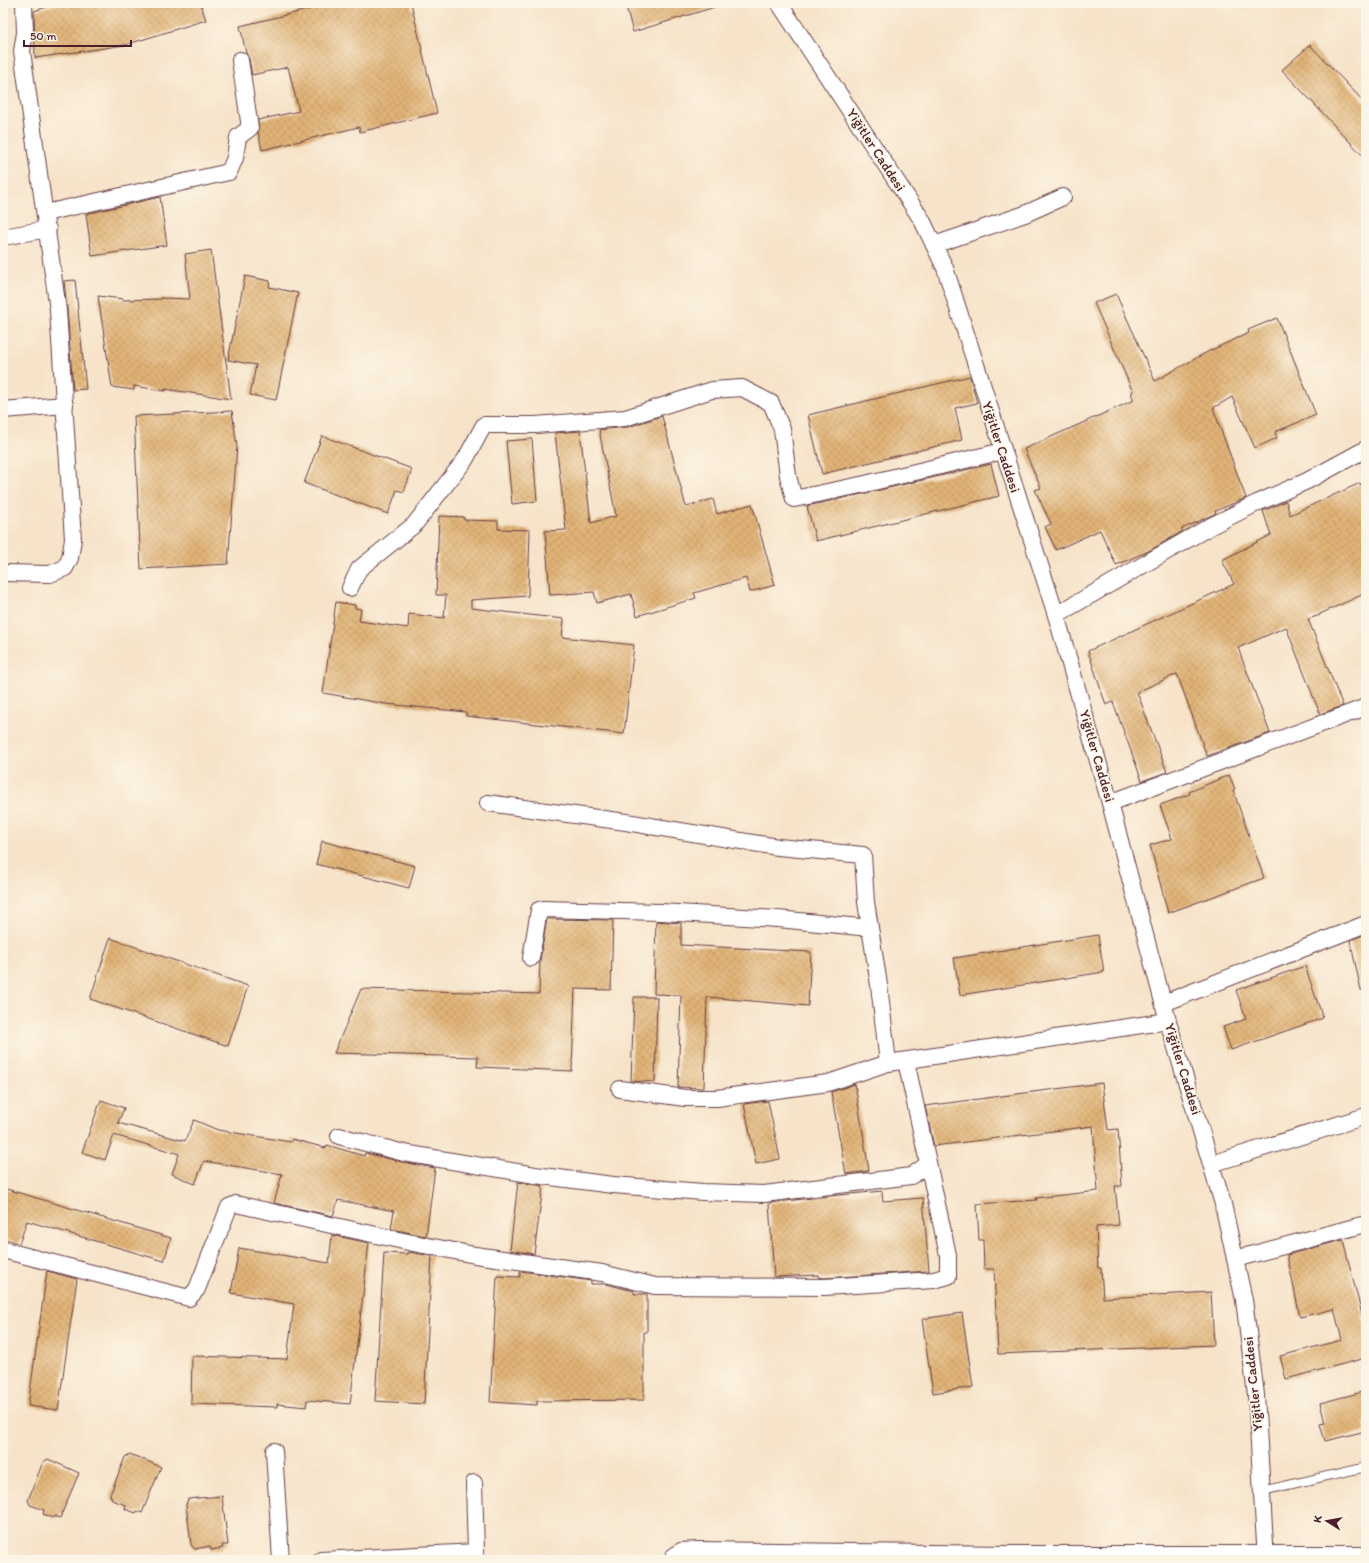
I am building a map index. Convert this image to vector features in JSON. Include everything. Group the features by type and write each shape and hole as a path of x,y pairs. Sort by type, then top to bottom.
{"street":[{"path":"3,573 50,574 65,568 70,558 73,539 58,310 48,229 22,51 25,33 24,3"},
{"name":"Yiğitler Caddesi","path":"779,3 922,220 945,268 1056,615 1110,803 1168,1021 1223,1204 1244,1300 1256,1394 1266,1557"},
{"path":"45,213 229,172 236,158 238,137 250,128 240,60"},
{"path":"934,245 1025,214 1063,196"},
{"path":"3,237 48,229"},
{"path":"350,588 359,569 414,525 465,460 484,425 535,425 625,418 712,390 742,388 771,403 782,429 788,476 794,499 865,484 1003,451"},
{"path":"3,410 65,405"},
{"path":"1056,615 1211,526 1306,481 1366,449"},
{"path":"1110,803 1366,707"},
{"path":"488,803 626,822 778,847 863,856 866,902 879,985 888,1063"},
{"path":"531,958 539,910 543,909 660,912 762,918 870,928"},
{"path":"1164,1004 1366,924"},
{"path":"620,1089 685,1098 717,1098 828,1083 888,1063 1168,1021"},
{"path":"3,1250 190,1298 197,1289 229,1207 236,1204 408,1242 475,1255 602,1273 655,1286 824,1287 934,1280 948,1276 948,1255 906,1061"},
{"path":"1211,1164 1366,1116"},
{"path":"339,1136 404,1153 535,1175 613,1185 703,1192 764,1194 871,1181 911,1176 928,1164"},
{"path":"1235,1259 1366,1224"},
{"path":"274,1451 281,1560"},
{"path":"321,1560 476,1552 474,1483"},
{"path":"675,1560 674,1556 681,1552 698,1550 1009,1557 1266,1557 1366,1554"}],"lane":[{"path":"1262,1491 1366,1467"}],"building":[{"path":"60,3 200,3 206,20 125,45 35,58 34,11"},
{"path":"336,3 411,3 437,113 360,132 359,127 262,150 258,132 258,120 299,111 288,67 252,75 240,26"},
{"path":"625,3 718,3 718,6 633,32"},
{"path":"1310,45 1366,104 1366,159 1282,70"},
{"path":"160,197 167,245 92,256 86,214"},
{"path":"211,250 231,399 165,389 166,391 134,386 134,390 112,387 98,296 123,300 161,298 190,299 185,254"},
{"path":"245,276 270,281 269,287 298,293 276,400 250,395 256,365 228,360"},
{"path":"75,280 86,389 73,390 64,281"},
{"path":"1116,294 1155,381 1209,351 1249,333 1248,330 1277,318 1316,415 1275,432 1277,438 1255,448 1232,397 1213,408 1246,498 1215,511 1216,513 1181,529 1183,531 1149,551 1116,565 1100,530 1056,550 1045,527 1051,524 1035,490 1041,488 1024,449 1134,400 1131,394 1133,392 1094,303"},
{"path":"970,376 977,403 955,408 962,440 822,474 808,415"},
{"path":"232,411 237,446 228,564 141,569 134,416"},
{"path":"662,416 686,507 713,499 717,514 752,504 775,585 750,592 746,578 694,593 696,598 637,616 631,594 597,603 594,592 550,595 545,531 566,530 555,433 580,431 591,523 616,516 599,430 628,427"},
{"path":"322,436 412,469 404,492 397,490 388,514 304,483"},
{"path":"532,439 537,501 512,504 506,441"},
{"path":"991,464 999,496 816,541 807,506"},
{"path":"1360,483 1366,494 1366,593 1320,615 1308,619 1343,706 1320,714 1286,627 1238,648 1270,733 1207,756 1177,674 1137,692 1167,772 1142,781 1113,702 1106,705 1088,651 1234,584 1222,560 1271,535 1263,511 1286,501 1290,515"},
{"path":"439,516 464,517 464,520 498,521 498,529 530,530 528,596 471,600 471,608 564,619 562,637 634,645 624,734 466,716 466,712 386,704 323,693 336,602 355,605 355,608 361,609 359,621 408,628 409,614 444,618 446,595 436,595"},
{"path":"1229,775 1264,878 1168,913 1150,845 1172,839 1160,805 1190,794 1189,792"},
{"path":"322,841 415,866 409,888 316,864"},
{"path":"547,919 613,920 611,990 575,989 572,1071 477,1067 478,1057 334,1053 361,989 539,994 540,960"},
{"path":"656,921 681,923 681,945 811,952 808,1006 707,997 704,1088 678,1087 681,995 654,994"},
{"path":"1366,934 1366,990 1361,990 1350,940"},
{"path":"1098,935 1104,972 960,995 954,958"},
{"path":"110,938 248,986 228,1046 90,999"},
{"path":"1305,966 1323,1018 1231,1050 1223,1027 1246,1019 1236,990"},
{"path":"634,997 657,997 655,1082 631,1081"},
{"path":"1102,1083 1108,1130 1118,1129 1122,1186 1115,1186 1119,1225 1096,1227 1098,1268 1101,1268 1103,1298 1211,1292 1214,1345 998,1354 994,1269 984,1269 983,1240 979,1240 977,1204 1037,1200 1036,1198 1098,1191 1093,1126 934,1146 925,1106"},
{"path":"855,1084 869,1171 846,1174 831,1092"},
{"path":"101,1100 124,1108 118,1123 185,1141 194,1120 218,1130 291,1142 292,1139 326,1148 327,1145 364,1156 365,1153 435,1168 426,1236 391,1229 394,1211 338,1200 333,1216 274,1203 282,1174 204,1161 195,1184 172,1174 179,1154 114,1135 105,1160 82,1152"},
{"path":"768,1101 780,1159 756,1164 744,1104"},
{"path":"518,1182 543,1186 534,1254 510,1250"},
{"path":"3,1188 171,1238 164,1261 27,1221 19,1244 3,1238"},
{"path":"882,1191 883,1201 923,1198 929,1271 824,1278 818,1277 818,1275 774,1277 769,1203"},
{"path":"332,1235 369,1243 350,1404 307,1400 306,1407 277,1404 277,1407 191,1404 192,1356 287,1359 294,1304 231,1293 239,1248 329,1263"},
{"path":"1343,1240 1366,1330 1366,1358 1286,1379 1280,1356 1342,1340 1334,1309 1300,1317 1287,1255"},
{"path":"408,1252 432,1256 424,1404 375,1401 384,1253 407,1254"},
{"path":"47,1271 77,1279 58,1410 28,1406"},
{"path":"520,1271 591,1281 591,1284 606,1284 634,1291 634,1294 647,1294 647,1332 644,1332 644,1400 537,1401 537,1405 490,1402 497,1276 520,1277"},
{"path":"962,1313 973,1387 933,1393 922,1319"},
{"path":"1366,1391 1366,1431 1325,1441 1320,1424 1325,1423 1320,1403"},
{"path":"130,1454 161,1467 142,1513 137,1511 136,1513 125,1509 126,1505 112,1500 110,1495 125,1457"},
{"path":"48,1459 79,1473 60,1518 55,1516 54,1518 43,1514 44,1510 30,1505 28,1500 43,1462"},
{"path":"222,1496 228,1545 222,1545 223,1548 211,1550 210,1546 195,1549 191,1545 186,1505 188,1499"}]}
